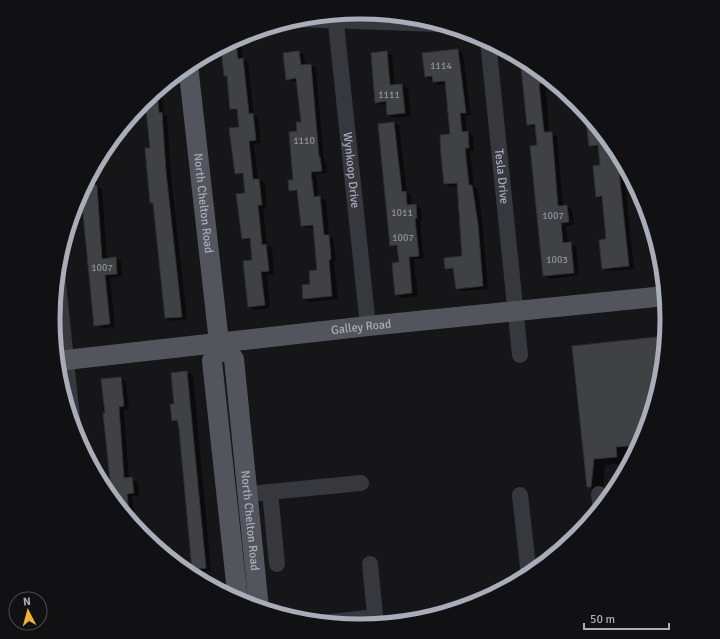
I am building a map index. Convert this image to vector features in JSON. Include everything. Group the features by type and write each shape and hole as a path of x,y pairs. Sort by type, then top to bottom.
{"main road":[{"name":"North Chelton Road","path":"189,73 219,342 212,361 237,594"},
{"name":"Galley Road","path":"62,360 368,326 660,297"},
{"name":"North Chelton Road","path":"219,342 234,359 258,602"}],"street":[{"name":"Wynkoop Drive","path":"335,20 368,326"},
{"name":"Tesla Drive","path":"489,48 520,355"},
{"path":"248,494 361,483"},
{"path":"270,492 277,564"},
{"path":"520,495 528,568"},
{"path":"370,564 376,619"}],"building":[{"path":"236,46 238,59 243,58 249,114 253,113 256,140 249,141 253,179 259,179 262,205 258,205 262,245 266,244 269,271 261,272 265,305 248,307 243,261 252,260 250,238 242,239 236,194 245,193 243,173 235,174 229,128 239,127 237,109 230,109 227,76 224,76 222,53"},
{"path":"458,49 466,113 460,113 462,132 468,131 469,148 465,148 469,185 472,185 478,224 483,286 456,289 453,268 445,269 444,258 462,256 457,183 444,184 441,155 440,135 450,134 445,81 433,82 432,76 425,77 422,53"},
{"path":"299,51 301,65 311,64 319,157 322,171 311,172 314,197 320,196 324,235 329,235 331,259 329,260 332,296 303,299 302,285 310,284 309,271 317,270 313,225 301,226 297,190 289,191 288,180 293,180 289,132 297,131 296,122 301,122 296,78 286,80 283,53"},
{"path":"387,51 390,85 402,84 405,113 387,115 386,101 375,103 371,53"},
{"path":"521,66 541,79 541,84 539,84 544,132 552,132 558,206 567,205 569,222 561,223 563,243 571,242 574,273 543,276 530,146 537,145 535,124 527,125"},
{"path":"158,98 159,113 162,112 166,172 182,317 165,318 153,203 150,203 145,148 150,148 146,109"},
{"path":"586,121 619,167 629,266 602,269 599,240 606,239 602,196 596,197 593,166 600,165 598,145 589,146"},
{"path":"394,122 402,192 406,191 407,205 416,204 417,218 415,219 419,256 409,257 412,293 395,295 392,263 399,262 397,245 390,246 378,124"},
{"path":"93,182 93,185 97,185 102,259 116,257 117,274 105,275 110,324 94,326 82,205"},
{"path":"660,337 655,378 645,416 633,446 616,447 617,457 594,459 591,487 587,487 572,346"},
{"path":"187,371 206,568 194,570 192,568 179,428 177,420 172,421 170,404 174,404 171,373"},
{"path":"121,377 124,406 119,407 124,478 132,477 134,493 127,494 129,511 111,487 101,379"}]}
